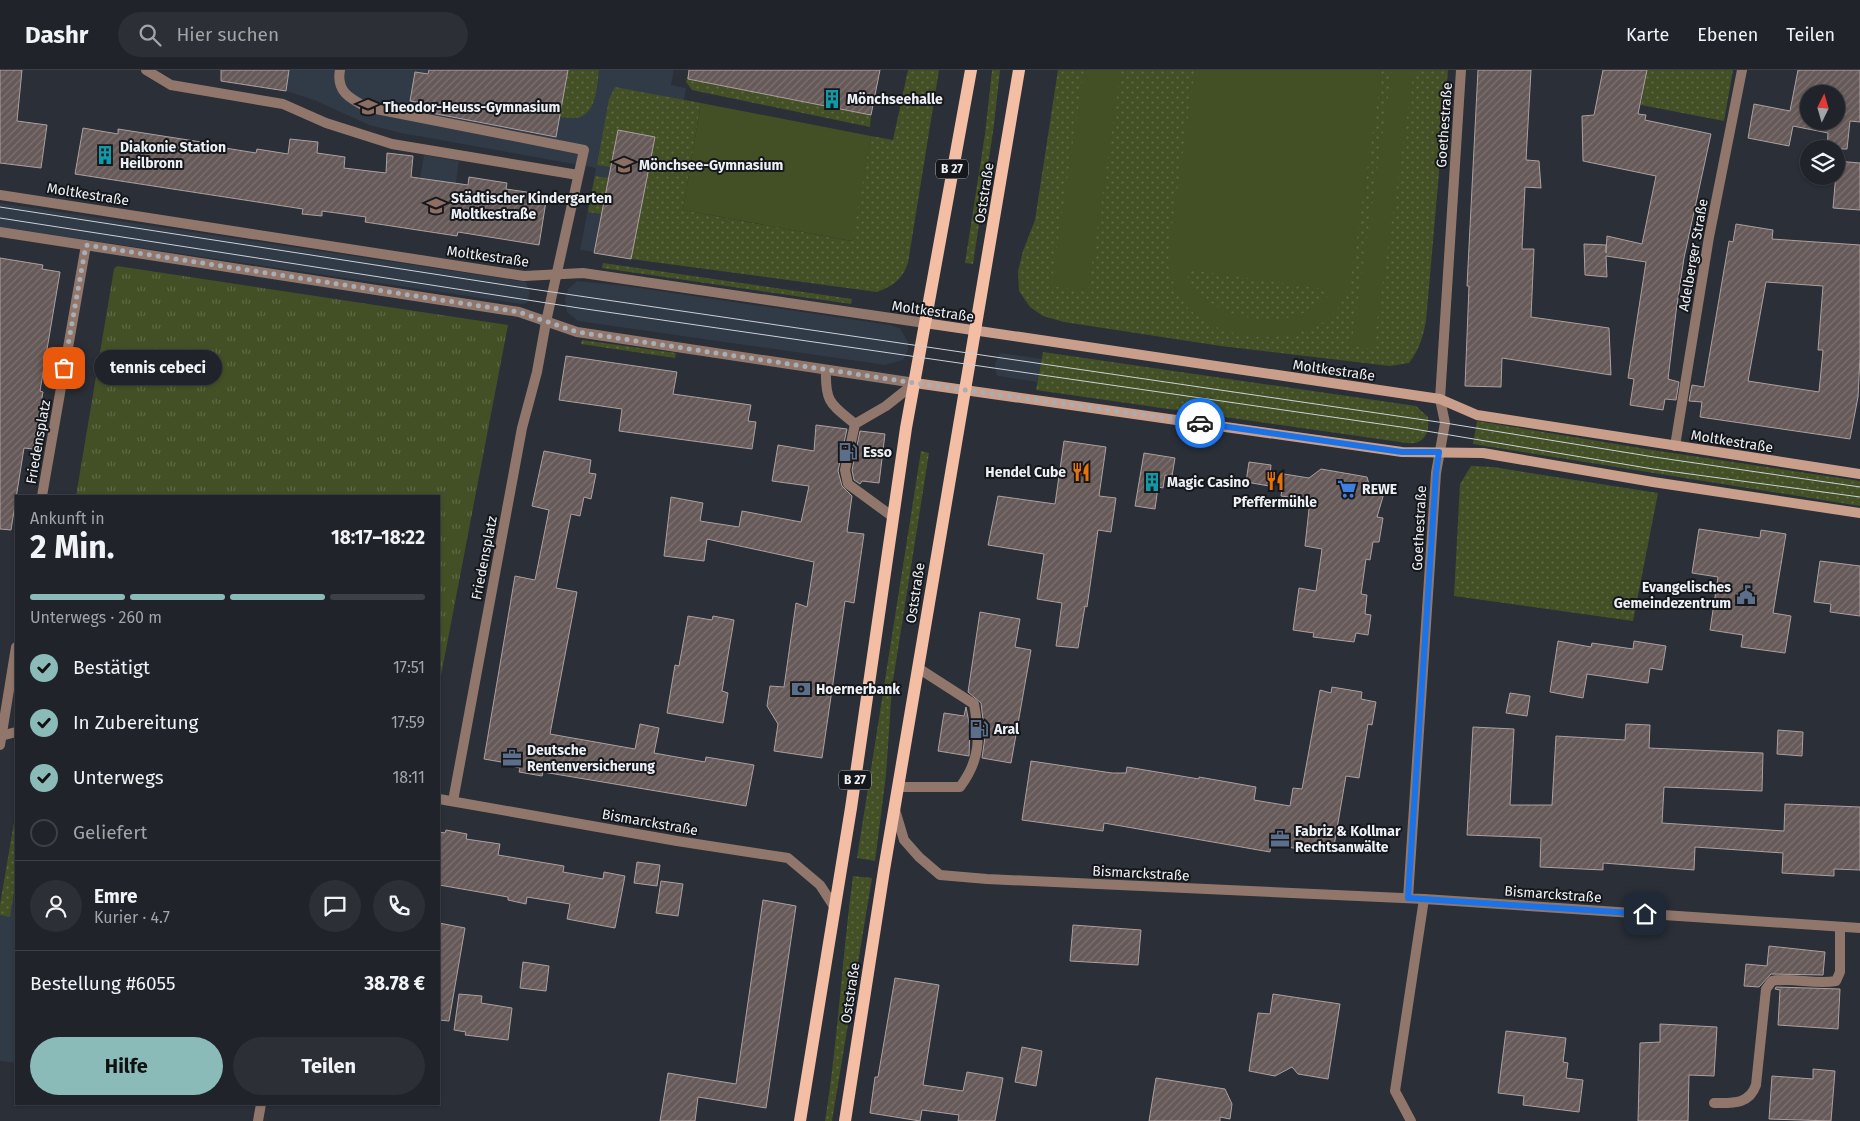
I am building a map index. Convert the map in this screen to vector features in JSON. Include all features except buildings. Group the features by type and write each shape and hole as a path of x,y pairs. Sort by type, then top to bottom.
{"main road":[{"name":"Oststraße","path":"800,1121 835,908 893,517 970,70"},
{"name":"Oststraße","path":"846,1121 898,787 1019,70"}],"street":[{"path":"146,70 171,85 283,104 326,122 392,144 578,175"},
{"name":"Friedensplatz","path":"340,70 340,88 348,97 366,107 584,150 556,274 537,372 522,428 453,801"},
{"name":"Goethestraße","path":"1408,898 1436,473 1445,423 1440,400 1461,70"},
{"name":"Adelberger Straße","path":"1675,446 1709,237 1742,70"},
{"name":"Moltkestraße","path":"0,194 524,276 589,274 1440,400 1478,415 1860,474"},
{"path":"0,232 519,312 577,332 826,370 1402,452 1483,453 1668,484 1860,513"},
{"name":"Friedensplatz","path":"42,495 86,245"},
{"path":"826,370 825,393 834,406 855,424"},
{"path":"893,517 848,484 845,470 855,424 886,406 915,383"},
{"path":"0,739 15,653"},
{"path":"898,787 960,787 973,769 979,729 974,704 918,668"},
{"path":"0,739 15,732"},
{"name":"Bismarckstraße","path":"440,799 677,841 788,858 820,885 835,908"},
{"name":"Bismarckstraße","path":"895,809 904,840 918,858 940,875 997,880 1408,898 1860,928"},
{"path":"1411,1121 1395,1091 1424,899"},
{"path":"1714,1103 1741,1102 1752,1095 1756,1085 1766,989 1772,981 1782,979 1821,983 1836,981 1840,972 1840,927"},
{"path":"258,1121 262,1105"}],"shaded area":[{"name":"Mönchsee-Gymnasium","path":"289,70 674,70 671,85 686,88 657,260 580,250 596,168 401,133 369,125 314,100 286,91"},
{"name":"Städtischer Kindergarten Moltkestraße","path":"424,155 459,161 456,183 465,184 455,235 408,228 415,177 420,178"},
{"path":"0,203 526,282 530,293 527,303 522,304 0,227"},
{"path":"577,281 626,286 890,325 900,328 908,342 908,350 903,360 885,365 578,321 567,312 565,300 568,289"},
{"path":"1000,353 1042,359 1037,382 998,376 995,363"},
{"path":"15,817 15,1063 0,1061 0,905"}],"green space":[{"path":"568,70 599,70 597,90 593,103 586,114 578,118 559,117"},
{"path":"689,70 711,70 708,83 871,115 870,127 692,90 686,82"},
{"path":"908,70 939,70 908,263 903,274 892,285 877,292 631,259 655,137 618,130 611,167 597,165 609,99 615,87 701,103 683,210 851,241 871,136 893,140"},
{"path":"992,70 1000,70 994,125 973,264 965,263 985,134"},
{"path":"1058,70 1448,70 1426,321 1420,343 1409,363 1390,366 1221,346 1064,322 1043,316 1030,307 1019,291 1018,271 1023,251 1035,220"},
{"path":"1084,70 1121,70 1088,291 1051,286"},
{"path":"1195,70 1382,70 1349,292 1337,309 1326,320 1306,330 1288,335 1269,337 1231,332 1213,325 1197,316 1180,297 1172,280 1168,253","holes":["1185,269 1331,290 1319,304 1302,313 1284,318 1264,319 1245,317 1226,311 1209,302 1193,288"]},
{"path":"1392,70 1414,70 1373,349 1351,346"},
{"path":"1647,70 1733,70 1724,121 1641,105"},
{"path":"701,103 871,136 852,241 683,210"},
{"path":"595,176 609,178 602,214 588,212"},
{"path":"603,263 852,299 851,304 602,268"},
{"path":"117,266 508,325 440,681 440,495 76,495 114,269"},
{"path":"582,340 676,353 675,358 581,344"},
{"path":"1043,352 1416,406 1428,417 1427,433 1418,442 1407,443 1036,390"},
{"path":"1477,421 1646,449 1860,481 1860,506 1473,444"},
{"path":"921,451 929,453 892,687 886,775 875,861 857,858"},
{"path":"1471,466 1493,467 1658,493 1633,621 1454,596 1460,484"},
{"path":"15,817 15,885 10,917 0,915 0,905"},
{"path":"853,876 872,878 832,1121 825,1121 833,1060"}],"tram line":[{"path":"0,207 518,287 1445,423 1654,457 1860,487"},
{"path":"0,218 579,308 1408,428 1653,469 1860,497"}],"way so far":[{"path":"64,368 86,245 519,312 577,332 810,368 1200,423"}],"place":[{"name":"Mönchseehalle","path":"832,99"},
{"name":"Theodor-Heuss-Gymnasium","path":"368,107"},
{"name":"Diakonie Station Heilbronn","path":"105,155"},
{"name":"Mönchsee-Gymnasium","path":"624,165"},
{"name":"Städtischer Kindergarten Moltkestraße","path":"436,206"},
{"name":"tennis cebeci","path":"64,368"},
{"name":"Esso","path":"848,452"},
{"name":"Hendel Cube","path":"1081,472"},
{"name":"Pfeffermühle","path":"1275,481"},
{"name":"Magic Casino","path":"1152,482"},
{"name":"REWE","path":"1347,489"},
{"name":"Evangelisches Gemeindezentrum","path":"1746,595"},
{"name":"Hoernerbank","path":"801,689"},
{"name":"Aral","path":"979,729"},
{"name":"Deutsche Rentenversicherung","path":"512,758"},
{"name":"Fabriz & Kollmar Rechtsanwälte","path":"1280,839"}],"route":[{"path":"1200,423 1402,452 1439,452 1436,473 1408,898 1645,914"}]}
